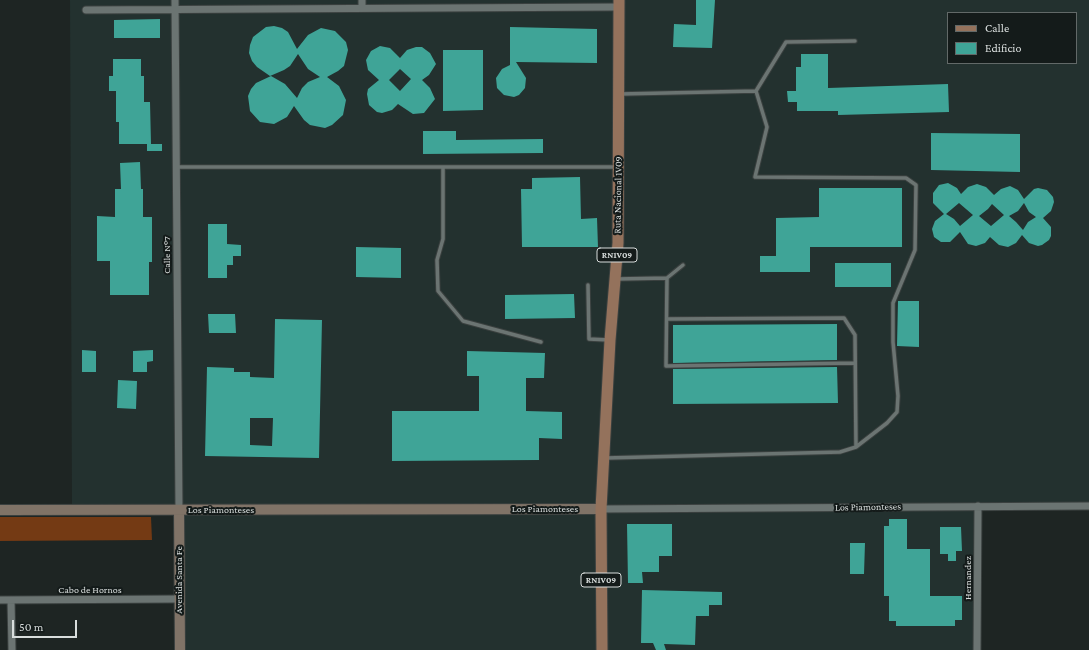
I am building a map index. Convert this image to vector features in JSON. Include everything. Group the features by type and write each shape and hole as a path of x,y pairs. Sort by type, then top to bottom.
{"main road":[{"name":"Ruta Nacional 1V09","path":"601,509 610,340 618,243 619,4"},
{"name":"Los Piamonteses","path":"0,510 601,509"},
{"name":"RN1V09","path":"601,509 602,650"},
{"name":"Avenida Santa Fe","path":"179,510 180,650"}],"street":[{"name":"Calle Nº7","path":"175,0 179,510"},
{"path":"362,0 362,8"},
{"path":"86,10 619,4"},
{"name":"Hernandez","path":"977,650 978,506"},
{"name":"Los Piamonteses","path":"601,509 1089,506"},
{"name":"Cabo de Hornos","path":"0,600 180,599"},
{"path":"11,600 12,650"}],"lane":[{"path":"603,458 840,452 856,447 887,423 896,412 898,396 893,342 893,303 916,250 916,185 906,178 755,177 767,128 756,91 786,42 855,41"},
{"path":"619,94 756,91"},
{"path":"176,167 619,167"},
{"path":"443,167 442,239 437,260 438,291 463,321 541,342"},
{"path":"615,279 667,278 683,265"},
{"path":"667,278 668,319 666,366 855,363"},
{"path":"588,285 589,339 610,340"},
{"path":"668,319 844,318 855,335 856,447"}],"shaded area":[{"path":"70,0 1089,0 1089,506 978,506 977,650 180,650 179,510 72,510"},
{"path":"0,517 151,517 152,540 0,541"}],"building":[{"path":"696,0 715,0 712,48 673,47 674,24 696,25"},
{"path":"160,19 160,38 114,38 114,20"},
{"path":"274,26 282,28 288,32 297,49 308,35 321,28 335,31 346,42 348,50 344,66 327,77 339,86 346,100 343,115 332,125 325,128 310,125 304,120 294,106 287,117 274,124 260,122 250,111 248,96 256,83 271,76 285,84 297,98 302,88 308,82 320,77 308,69 298,54 290,66 270,76 257,67 252,61 249,53 253,37 266,27"},
{"path":"510,27 597,29 597,63 516,62 526,78 525,88 519,95 514,97 504,95 497,88 496,78 502,69 510,65"},
{"path":"380,46 390,48 400,58 407,50 416,47 422,47 430,53 436,64 429,75 422,80 430,88 435,99 424,113 413,114 398,104 392,110 382,113 377,112 369,105 367,94 368,89 379,80 368,70 366,60 371,51","holes":["400,69 411,79 400,91 389,80"]},
{"path":"443,50 483,50 483,110 443,111"},
{"path":"801,54 828,54 828,88 948,84 949,112 838,115 838,111 797,111 797,102 788,102 787,91 796,91 796,67 801,67"},
{"path":"113,59 141,59 141,76 144,76 144,102 150,102 151,144 119,144 119,122 116,122 116,91 109,91 109,76 113,76"},
{"path":"423,131 456,131 456,140 543,139 543,153 423,154"},
{"path":"931,133 1020,134 1020,172 931,170"},
{"path":"147,144 162,144 162,151 147,151"},
{"path":"140,162 141,189 143,189 143,217 152,217 152,262 149,262 149,295 110,295 110,261 97,261 97,216 115,217 115,189 121,189 120,163"},
{"path":"580,177 581,219 597,218 598,247 522,247 521,189 532,189 532,178"},
{"path":"948,183 957,188 961,194 968,187 977,184 986,187 994,195 1001,189 1010,186 1018,190 1024,199 1034,189 1038,188 1047,190 1053,197 1054,202 1051,211 1043,218 1051,227 1051,236 1049,240 1038,246 1029,243 1022,235 1016,243 1008,247 999,245 990,237 985,243 976,246 968,244 960,232 950,242 941,242 934,237 932,229 935,221 944,214 933,203 933,193 939,185","holes":["959,203 973,215 960,226 954,219 946,214","1024,203 1029,212 1036,217 1028,222 1023,230 1009,216 1018,211","992,204 1004,215 991,226 979,216"]},
{"path":"819,188 902,188 902,247 810,247 810,272 760,272 760,256 776,256 776,218 819,217"},
{"path":"208,224 227,224 227,244 241,245 241,256 233,256 233,265 227,265 227,278 208,278"},
{"path":"356,247 401,248 401,278 356,277"},
{"path":"835,263 891,263 891,287 835,287"},
{"path":"574,294 575,318 505,319 505,295"},
{"path":"898,301 919,301 919,347 897,346"},
{"path":"208,314 235,314 236,333 209,333"},
{"path":"275,319 322,320 319,458 205,456 207,367 234,368 234,372 250,372 250,377 274,378","holes":["250,418 273,418 272,446 250,445"]},
{"path":"837,324 837,360 673,363 673,325"},
{"path":"82,350 96,351 96,372 82,372"},
{"path":"153,350 153,361 147,362 147,372 133,372 133,351"},
{"path":"467,351 545,353 544,378 526,378 526,411 562,412 562,439 539,438 539,460 392,461 392,411 479,411 479,376 467,376"},
{"path":"837,367 838,403 673,404 673,369"},
{"path":"118,380 137,381 136,409 117,408"},
{"path":"889,519 907,519 907,549 930,549 930,596 962,596 962,620 955,620 955,626 896,626 896,621 889,621 889,596 884,596 884,526 889,526"},
{"path":"627,524 672,524 672,556 659,556 659,572 642,572 643,583 628,583"},
{"path":"940,527 961,527 962,551 956,551 956,561 948,561 948,554 940,554"},
{"path":"850,543 865,543 864,574 850,574"},
{"path":"642,590 722,592 722,605 709,605 709,616 696,616 695,645 664,644 666,650 656,650 653,643 641,643"}]}
